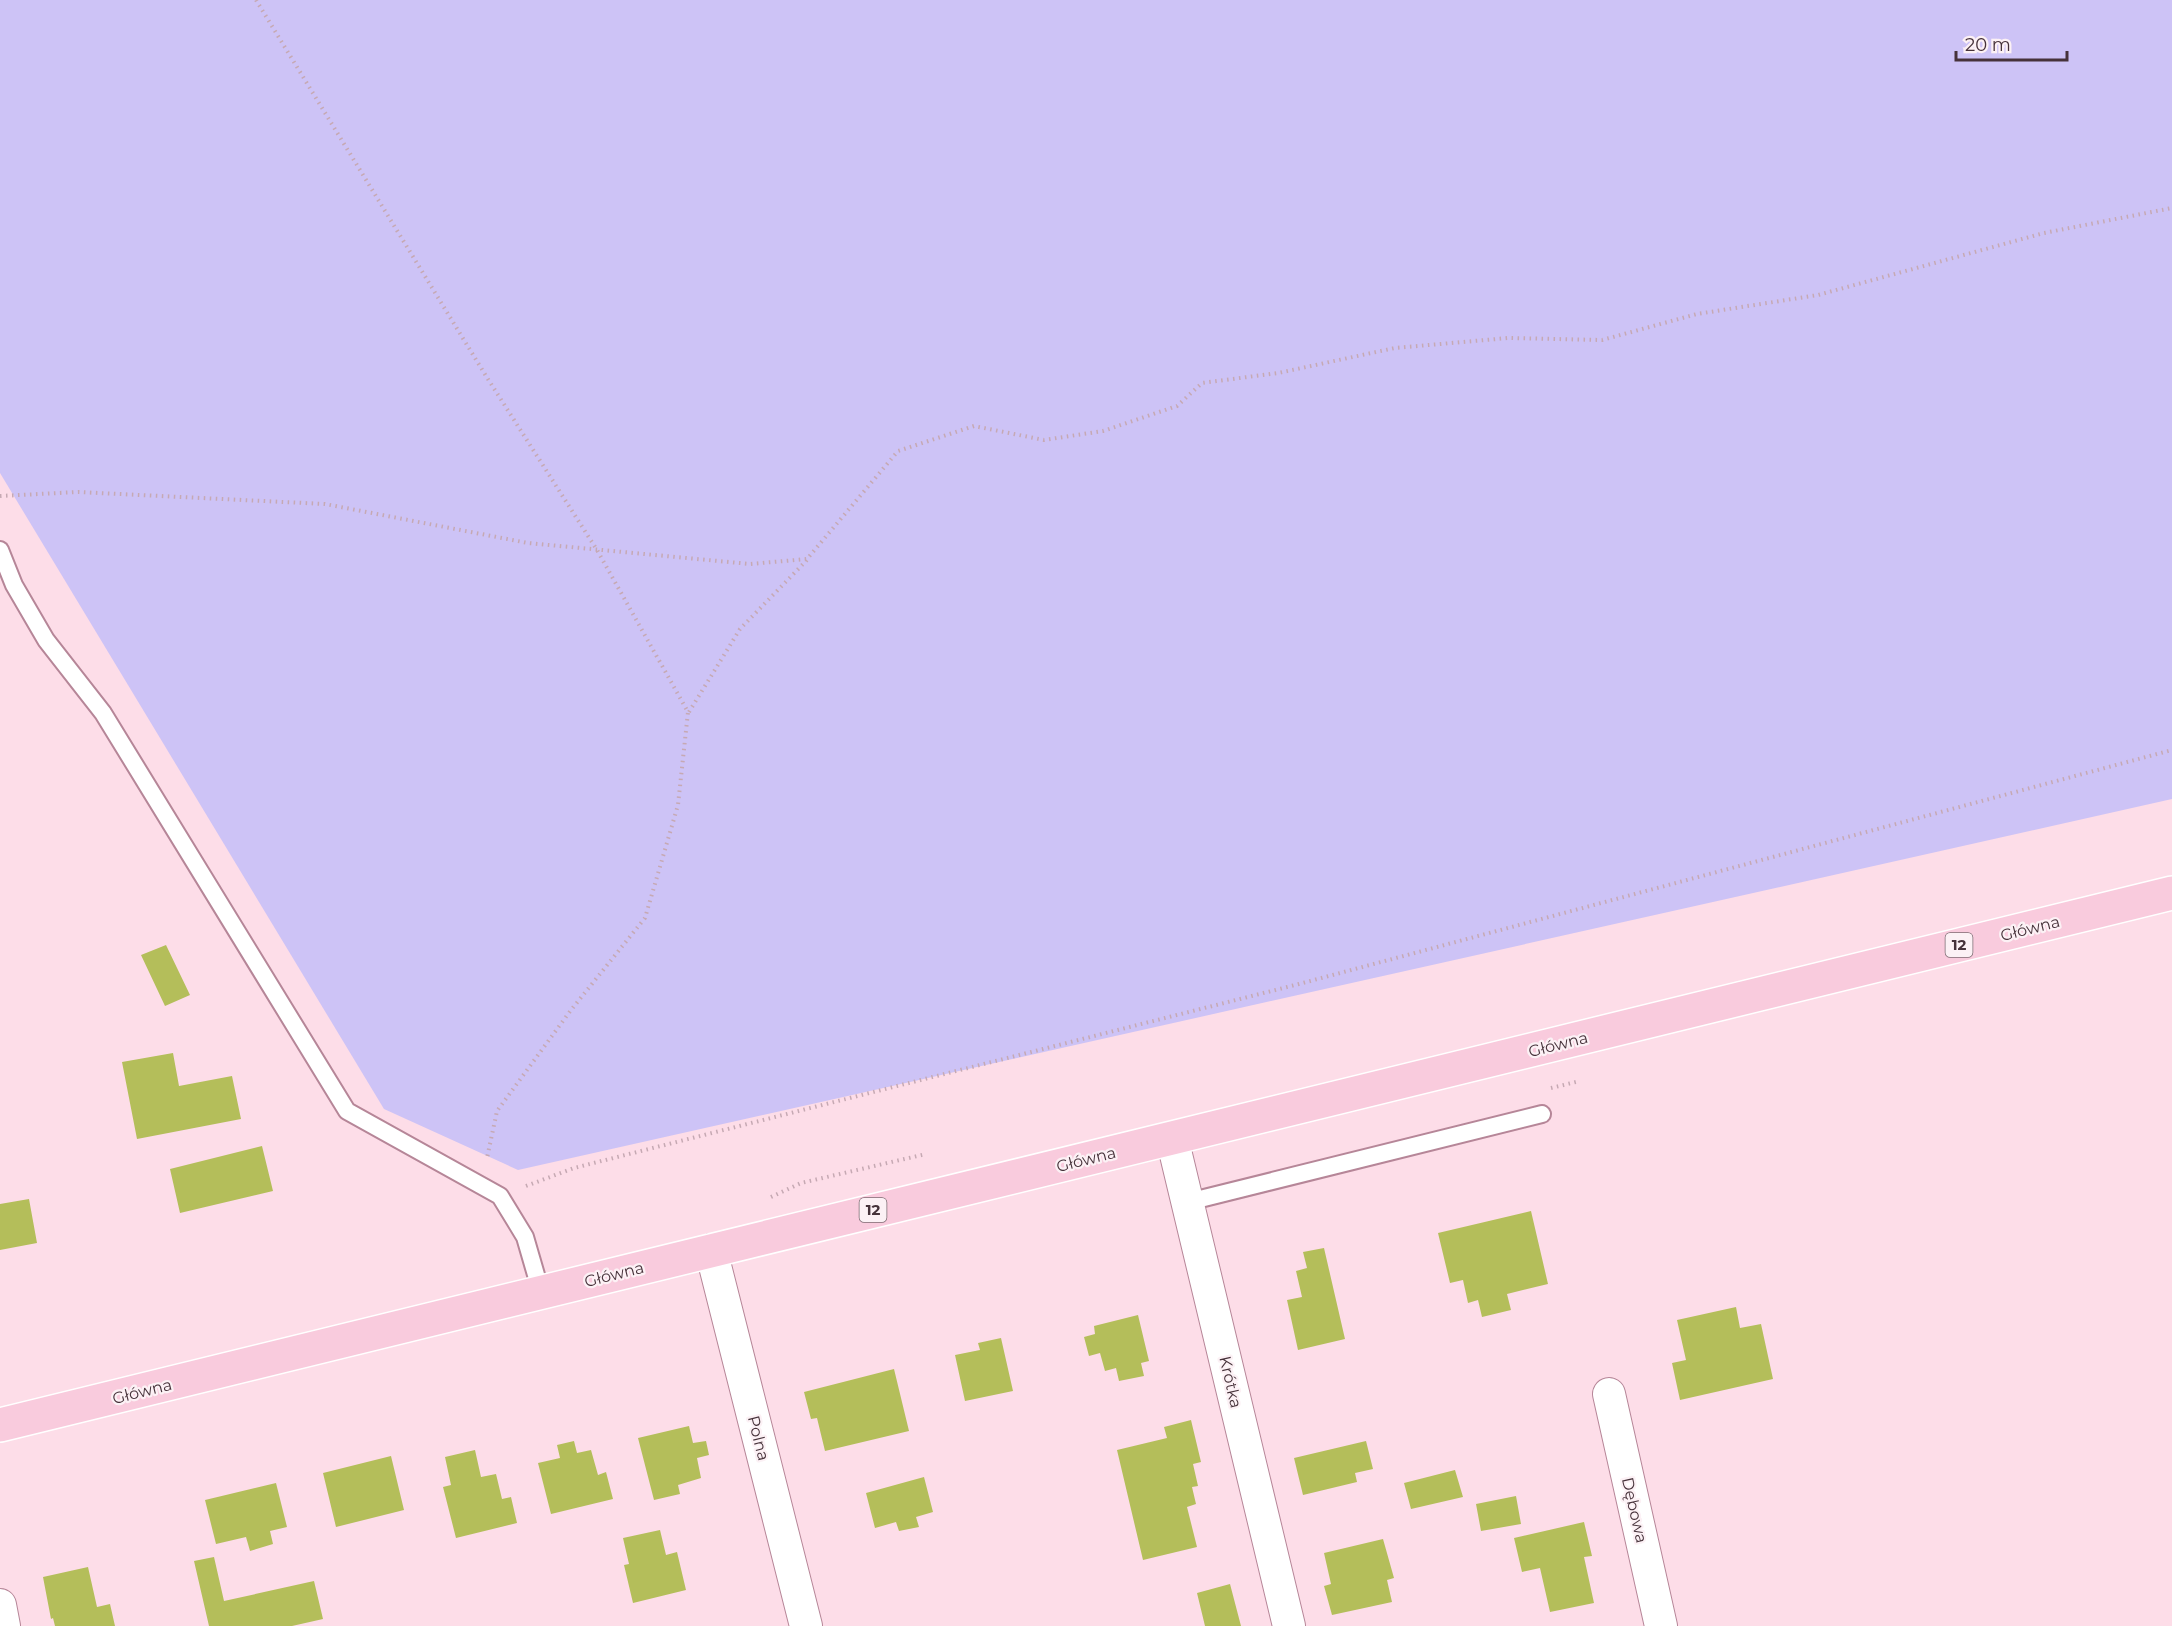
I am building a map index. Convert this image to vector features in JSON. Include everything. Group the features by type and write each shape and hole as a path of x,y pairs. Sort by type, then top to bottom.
{"main road":[{"name":"Główna","path":"0,1425 2172,893"}],"street":[{"name":"Krótka","path":"1172,1138 1289,1626"},
{"name":"Polna","path":"711,1250 806,1626"},
{"name":"Dębowa","path":"1609,1394 1661,1626"},
{"path":"0,1605 4,1626"}],"lane":[{"path":"0,550 14,585 46,640 103,713 347,1111 500,1196 525,1237 541,1292"},
{"path":"1188,1203 1542,1114"}],"path":[{"path":"256,0 486,376 597,550 688,712"},
{"path":"480,1185 497,1111 571,1010 645,918 678,805 688,712 740,629 807,559 898,451 974,426 1044,440 1103,430 1177,406 1202,383 1278,373 1395,348 1508,338 1602,340 1697,314 1818,295 2044,233 2172,208"},
{"path":"0,496 78,492 325,504 528,543 750,564 807,559"},
{"path":"500,1196 573,1168 1299,984 2172,750"}],"shaded area":[{"path":"0,0 2172,0 2172,799 518,1170 384,1109 0,473"}],"building":[{"path":"166,945 190,995 165,1006 141,955"},
{"path":"173,1053 179,1086 232,1076 241,1119 137,1139 122,1062"},
{"path":"262,1146 273,1191 180,1213 170,1169"},
{"path":"29,1199 37,1243 0,1250 0,1204"},
{"path":"1531,1211 1548,1284 1507,1294 1511,1310 1482,1317 1478,1300 1468,1303 1463,1280 1450,1283 1438,1233"},
{"path":"1324,1248 1345,1339 1298,1350 1287,1300 1302,1297 1296,1271 1307,1268 1303,1252"},
{"path":"1736,1307 1740,1328 1761,1324 1773,1379 1680,1400 1672,1363 1686,1360 1677,1320"},
{"path":"1138,1315 1149,1361 1141,1363 1144,1376 1119,1381 1116,1368 1105,1371 1100,1353 1089,1356 1084,1337 1095,1334 1094,1326"},
{"path":"1001,1338 1013,1391 965,1401 955,1355 980,1350 978,1343"},
{"path":"894,1369 909,1431 825,1451 817,1418 811,1419 804,1392"},
{"path":"1191,1420 1201,1462 1193,1464 1198,1486 1192,1487 1196,1504 1187,1507 1197,1547 1143,1560 1117,1450 1167,1438 1164,1427"},
{"path":"689,1426 693,1443 706,1441 709,1455 697,1458 701,1478 678,1485 680,1494 654,1500 638,1438"},
{"path":"574,1441 577,1453 591,1450 598,1475 606,1472 613,1499 551,1514 538,1463 560,1458 557,1445"},
{"path":"1366,1441 1373,1469 1355,1473 1357,1482 1303,1495 1294,1458"},
{"path":"475,1450 481,1477 496,1474 502,1499 511,1497 517,1523 456,1538 443,1487 451,1485 445,1457"},
{"path":"391,1456 404,1510 336,1527 323,1473"},
{"path":"1455,1470 1463,1497 1411,1509 1404,1483"},
{"path":"924,1477 933,1512 916,1517 919,1527 899,1531 896,1522 875,1528 866,1493"},
{"path":"276,1483 287,1527 270,1531 273,1544 250,1551 246,1537 216,1544 205,1500"},
{"path":"1516,1496 1521,1524 1481,1531 1476,1504"},
{"path":"1584,1522 1592,1556 1584,1557 1594,1603 1550,1612 1540,1568 1522,1572 1514,1538"},
{"path":"660,1530 666,1555 677,1552 686,1590 633,1603 624,1565 629,1564 623,1538"},
{"path":"1383,1539 1394,1578 1387,1580 1392,1602 1332,1615 1324,1586 1331,1584 1324,1553"},
{"path":"214,1557 224,1601 314,1581 323,1619 292,1626 209,1626 194,1561"},
{"path":"88,1567 97,1607 110,1604 115,1626 55,1626 53,1618 51,1619 43,1577"},
{"path":"1230,1584 1241,1626 1205,1626 1197,1593"}]}
